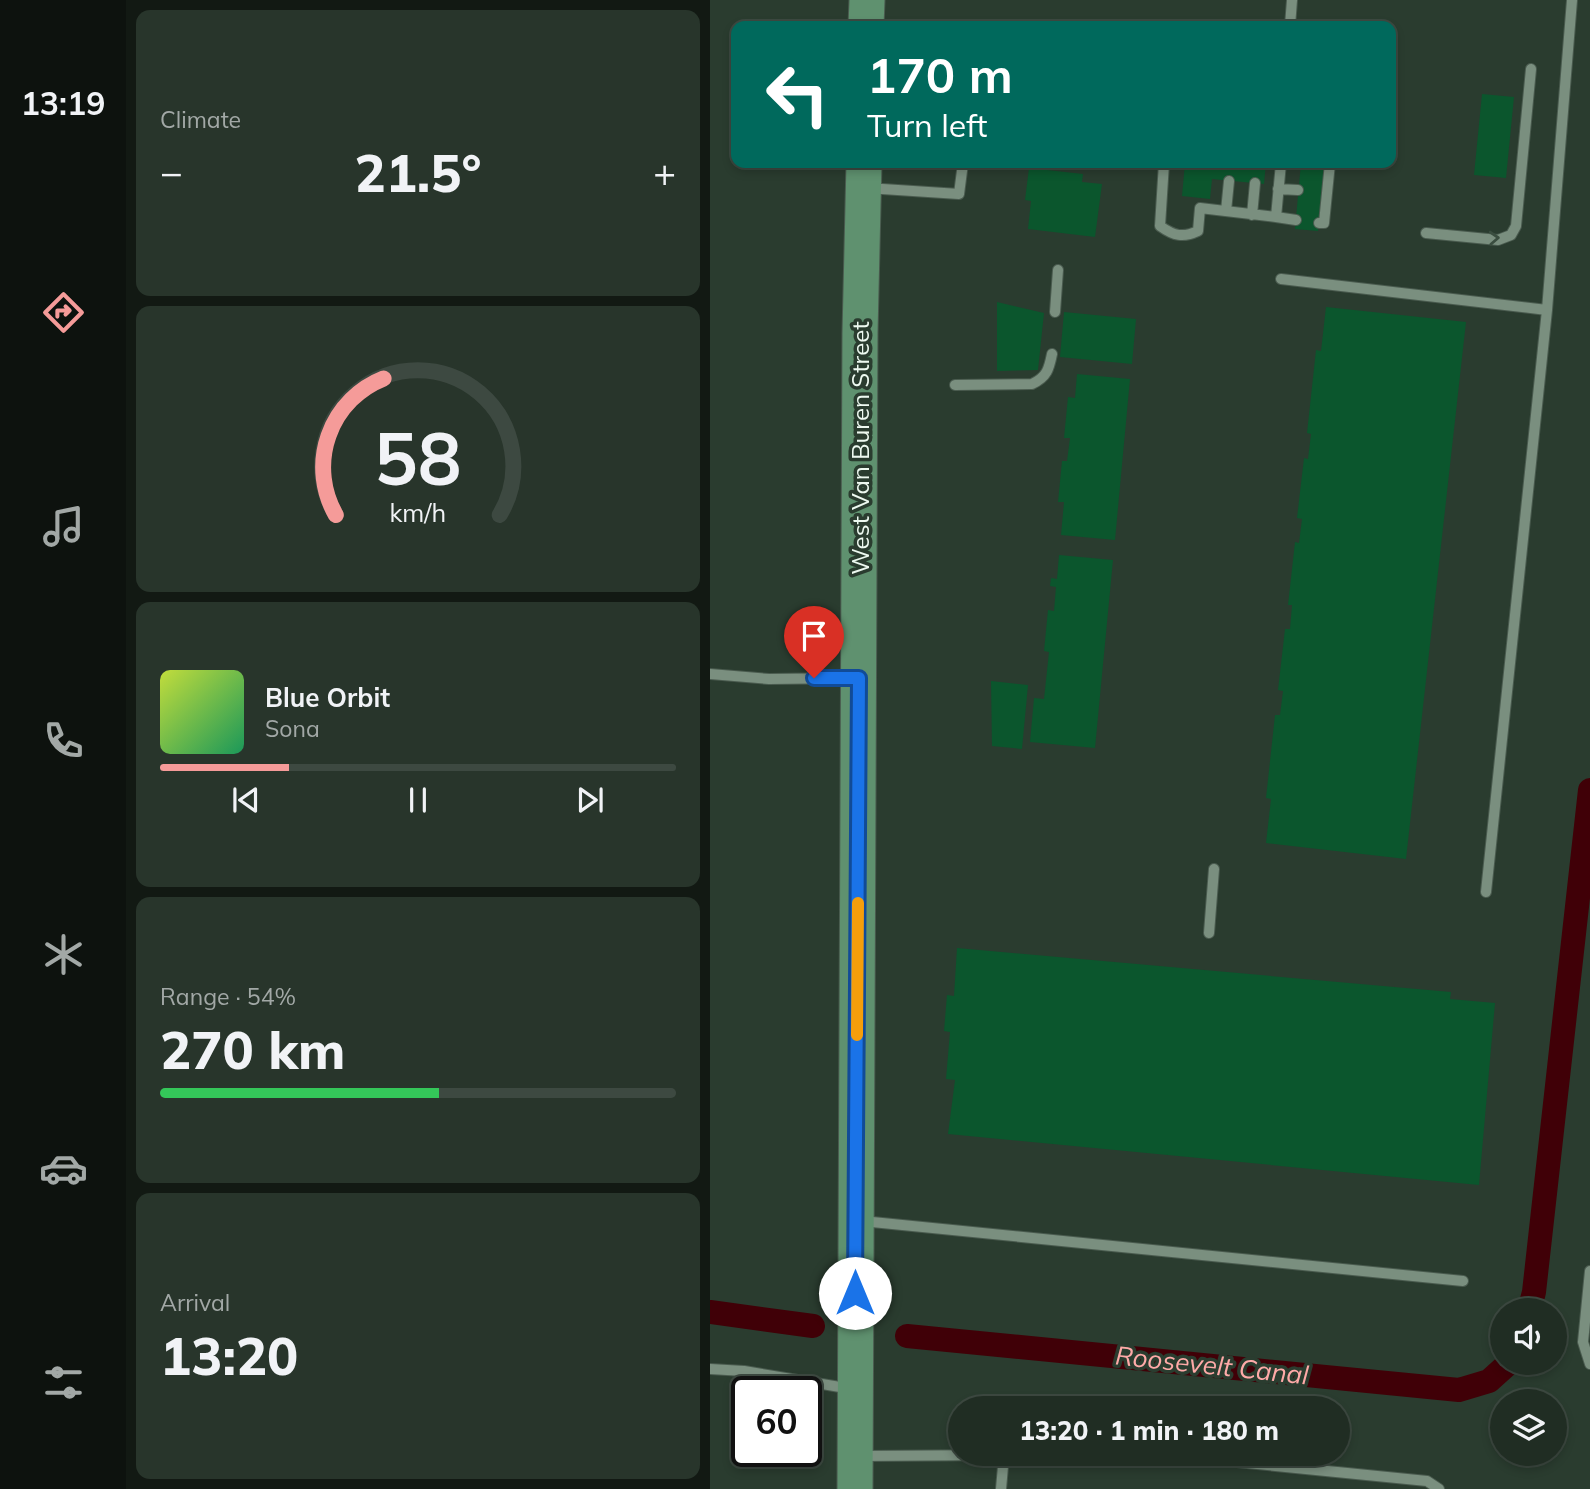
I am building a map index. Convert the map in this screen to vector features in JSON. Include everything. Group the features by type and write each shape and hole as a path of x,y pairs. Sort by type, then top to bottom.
{"main road":[{"path":"866,21 867,0"},
{"name":"West Van Buren Street","path":"855,1473 860,333 864,175"}],"lane":[{"path":"1290,21 1292,0"},
{"path":"1486,891 1547,310 1572,0"},
{"path":"1426,233 1498,240 1511,235 1516,226 1531,69"},
{"path":"864,175 959,194 962,168"},
{"path":"1163,168 1160,226 1172,235 1187,236 1198,231 1200,208 1296,220"},
{"path":"1276,218 1280,168"},
{"path":"1319,223 1324,223 1329,168"},
{"path":"1226,211 1229,181"},
{"path":"1252,215 1255,183"},
{"path":"1278,189 1298,190"},
{"path":"1055,312 1058,271"},
{"path":"1281,279 1547,310"},
{"path":"955,385 1032,384 1042,380 1049,370 1052,354"},
{"path":"710,674 770,679 859,678"},
{"path":"1209,933 1214,869"},
{"path":"856,1221 1463,1281"},
{"path":"1590,1271 1583,1342 1590,1364"},
{"path":"710,1369 744,1371 855,1389"},
{"path":"855,1473 948,1462"},
{"path":"1000,1489 1003,1466"},
{"path":"1281,1466 1427,1480 1439,1489"}],"building":[{"path":"1482,94 1514,97 1506,178 1474,175"},
{"path":"1029,168 1083,174 1082,182 1102,184 1095,237 1028,229 1031,201 1025,200"},
{"path":"1185,168 1266,168 1264,184 1212,179 1210,199 1182,196"},
{"path":"1301,168 1324,168 1318,231 1295,229"},
{"path":"997,302 1044,313 1038,370 997,371"},
{"path":"1326,307 1466,322 1406,859 1266,843 1271,799 1266,798 1275,715 1280,715 1283,691 1278,690 1285,629 1290,629 1292,605 1288,605 1295,542 1299,543 1302,519 1297,518 1304,458 1308,459 1311,434 1307,433 1316,350 1321,351"},
{"path":"1064,312 1136,319 1132,364 1060,357"},
{"path":"1077,374 1130,379 1115,540 1061,535 1064,502 1058,502 1062,461 1067,461 1070,438 1064,438 1068,397 1075,398"},
{"path":"1059,555 1113,560 1095,748 1030,742 1034,698 1044,699 1049,652 1044,651 1048,610 1054,611 1056,587 1050,586 1051,578 1057,579"},
{"path":"991,681 1028,685 1022,749 992,746"},
{"path":"957,948 1451,992 1450,999 1495,1003 1479,1185 948,1134 955,1080 946,1079 950,1032 944,1031 947,995 954,996"}],"waterway":[{"name":"Roosevelt Canal","path":"1532,1298 1590,790"},
{"name":"Roosevelt Canal","path":"710,1312 813,1326"},
{"name":"Roosevelt Canal","path":"907,1336 1459,1390 1489,1381 1496,1375"}],"slow traffic":[{"path":"857,1035 858,903"}],"route":[{"path":"814,678 859,678 855,1293"}]}
